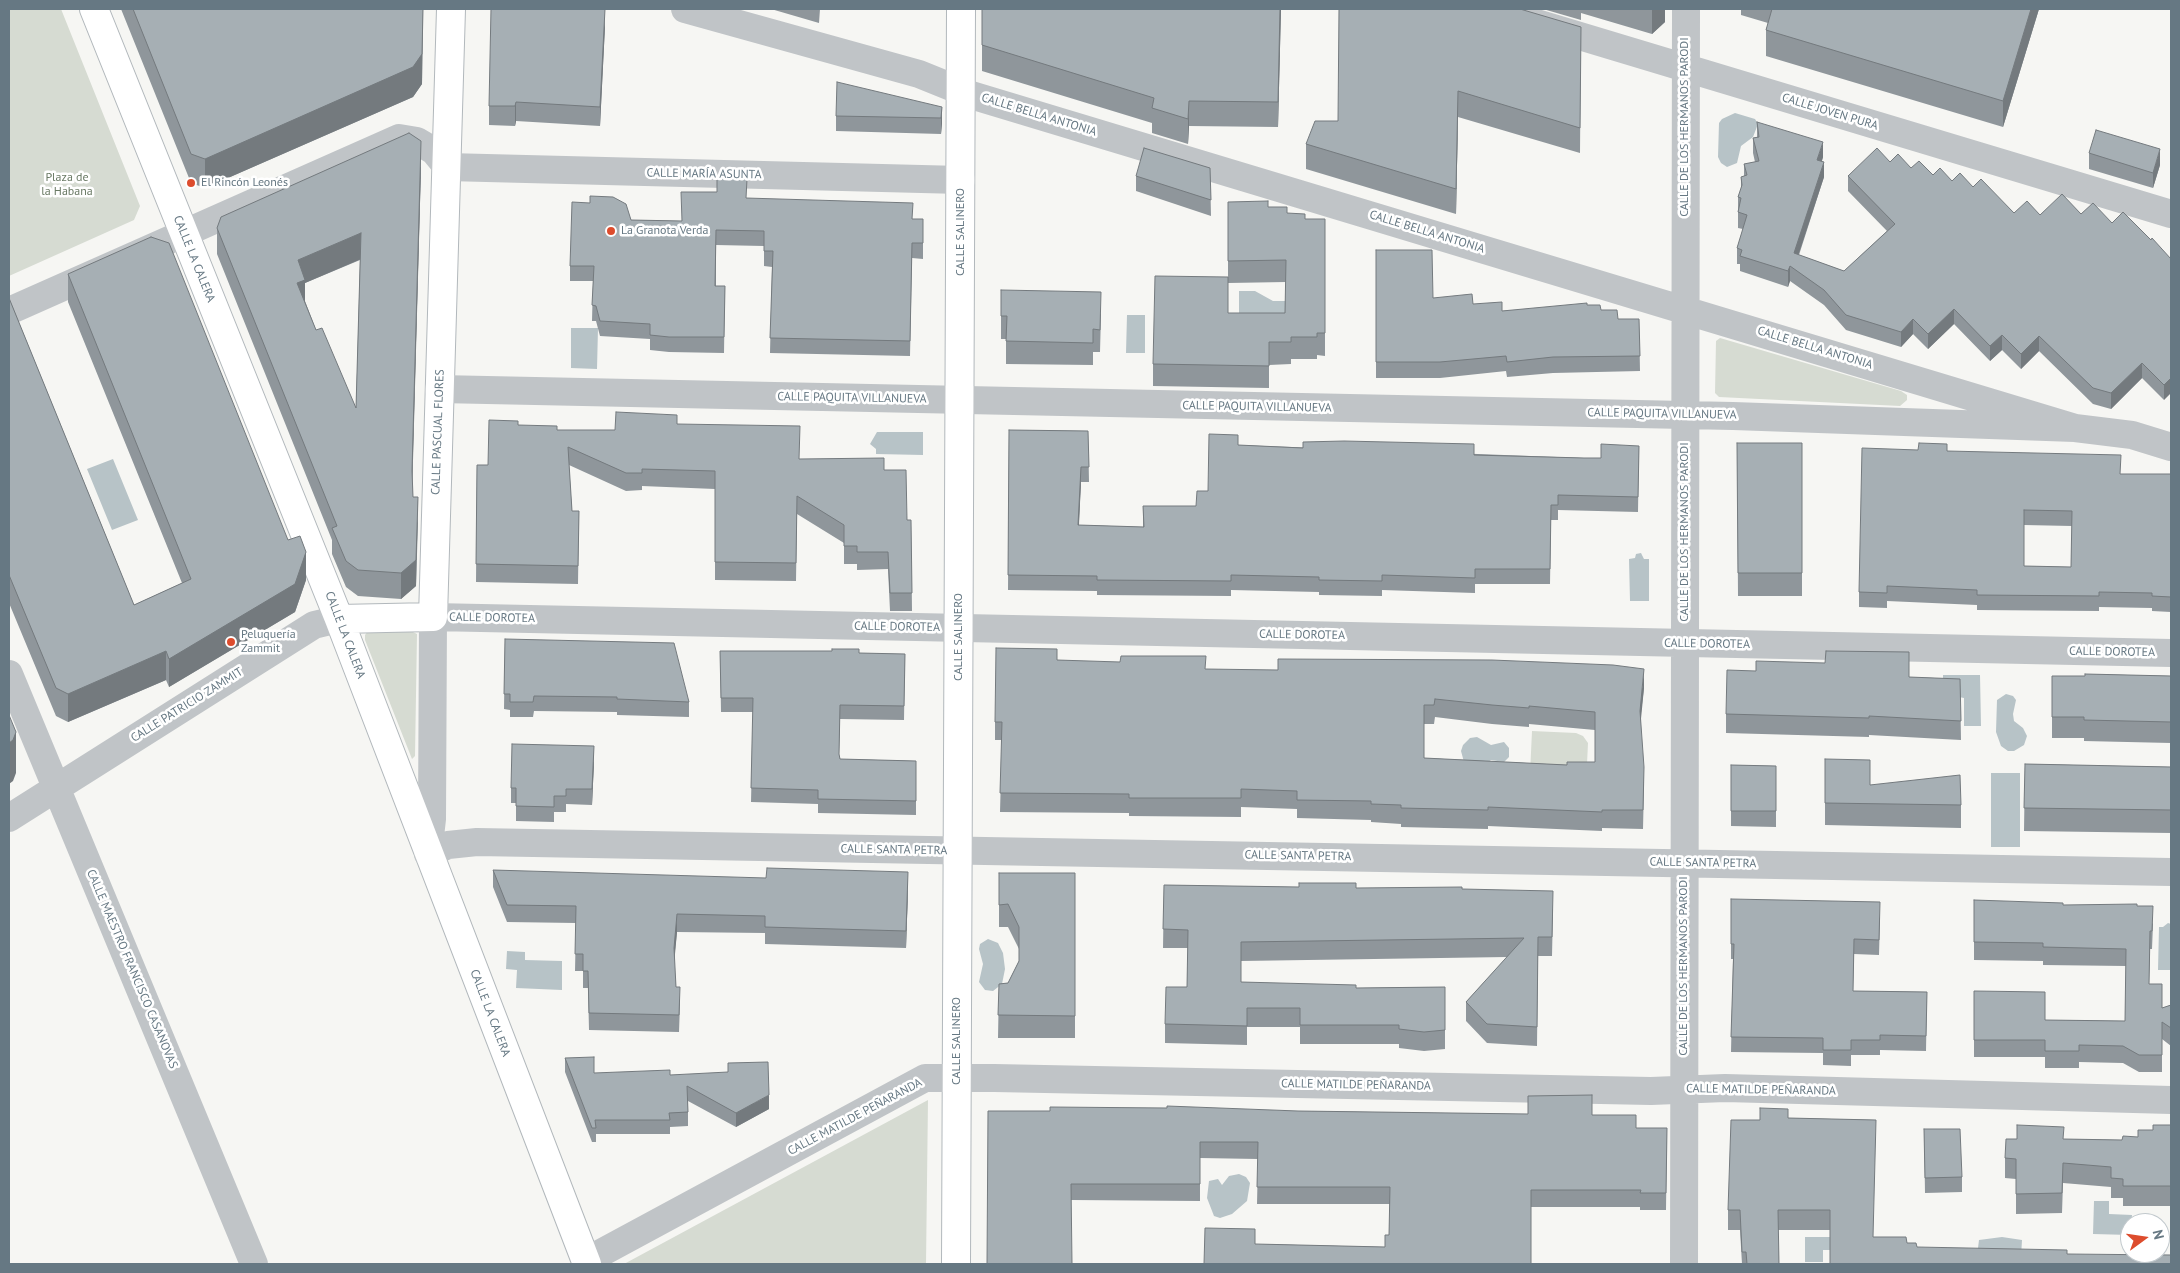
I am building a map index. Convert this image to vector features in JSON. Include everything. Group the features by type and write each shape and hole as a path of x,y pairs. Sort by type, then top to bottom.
{"main road":[{"name":"CALLE LA CALERA","path":"94,9 339,619 586,1263"},
{"name":"CALLE PASCUAL FLORES","path":"433,617 452,9"},
{"name":"CALLE SALINERO","path":"956,1264 961,9"},
{"name":"CALLE PATRICIO ZAMMIT","path":"339,619 433,617"}],"street":[{"name":"CALLE BELLA ANTONIA","path":"685,9 918,74 961,92 1685,308 2075,428 2132,435 2171,447"},
{"name":"CALLE JOVEN PURA","path":"1490,9 2171,214"},
{"name":"CALLE DE LOS HERMANOS PARODI","path":"1684,1264 1686,9"},
{"path":"9,310 398,138 418,141 434,151 447,168"},
{"name":"CALLE MARÍA ASUNTA","path":"447,168 961,180"},
{"name":"CALLE PAQUITA VILLANUEVA","path":"439,389 1685,415 2075,428"},
{"name":"CALLE DOROTEA","path":"433,617 2171,653"},
{"name":"CALLE PASCUAL FLORES","path":"428,854 432,820 433,617"},
{"name":"CALLE PATRICIO ZAMMIT","path":"9,818 314,625 339,619"},
{"name":"CALLE MAESTRO FRANCISCO CASANOVAS","path":"9,674 254,1264"},
{"name":"CALLE SANTA PETRA","path":"428,854 448,845 476,842 2171,872"},
{"name":"CALLE MATILDE PEÑARANDA","path":"586,1263 925,1078 1651,1091 1684,1089 2171,1100"}],"green space":[{"name":"Plaza de la Habana","path":"9,9 61,9 140,206 134,220 9,276"},
{"path":"1720,338 1901,391 1907,395 1907,400 1900,406 1719,397 1715,393 1716,341"},
{"path":"368,631 411,631 417,634 415,756 412,759 365,640 365,635"},
{"path":"1532,731 1576,733 1583,736 1588,743 1587,764 1530,774"},
{"path":"928,1100 926,1264 624,1264"}],"shaded area":[{"path":"1735,113 1755,119 1758,124 1753,137 1741,146 1737,163 1727,167 1721,163 1718,157 1719,123 1722,119"},
{"path":"1239,291 1255,291 1273,301 1288,301 1289,324 1239,324"},
{"path":"1127,315 1145,315 1145,353 1126,353"},
{"path":"571,328 598,328 597,369 571,368"},
{"path":"877,432 923,432 923,455 876,454 876,449 870,444"},
{"path":"113,459 138,520 112,530 87,469"},
{"path":"1641,553 1644,559 1649,559 1649,601 1630,601 1629,559 1635,558 1636,554"},
{"path":"1943,675 1980,675 1981,726 1964,726 1964,698 1943,694"},
{"path":"2006,694 2013,696 2016,700 2013,714 2014,721 2023,728 2027,736 2024,745 2014,751 2008,751 2001,746 1996,732 1997,700"},
{"path":"1477,737 1491,745 1504,742 1509,748 1509,757 1504,762 1491,760 1487,763 1464,762 1461,751 1463,745 1470,738"},
{"path":"1991,773 2020,773 2020,847 1991,847"},
{"path":"2168,923 2171,924 2171,970 2158,970 2159,927 2163,927"},
{"path":"988,939 998,943 1003,953 1005,969 1002,984 993,991 985,990 979,982 983,964 979,949 980,944"},
{"path":"507,951 525,952 525,960 562,961 562,990 516,988 517,970 506,969"},
{"path":"1239,1174 1246,1177 1250,1183 1247,1201 1232,1214 1220,1218 1214,1216 1207,1198 1209,1181 1218,1179 1222,1185 1229,1176"},
{"path":"2094,1201 2109,1201 2109,1214 2120,1214 2120,1235 2093,1234"},
{"path":"1805,1237 1841,1237 1841,1250 1823,1250 1823,1262 1805,1262"},
{"path":"2002,1237 2022,1240 2021,1257 1977,1256 1979,1240"}],"building":[{"path":"133,9 423,9 422,54 413,67 205,159 191,154"},
{"path":"491,9 605,9 600,107 516,102 515,106 489,106"},
{"path":"982,9 1280,9 1278,102 1189,101 1188,119 1152,108 1154,98 982,45"},
{"path":"1339,9 1520,9 1581,27 1580,128 1458,91 1456,189 1306,144 1315,121 1338,121"},
{"path":"1772,9 2031,9 2003,101 1766,30"},
{"path":"837,82 942,107 941,118 836,116"},
{"path":"1757,122 1823,142 1817,160 1824,162 1794,253 1844,271 1895,224 1848,176 1877,148 1890,162 1898,154 1911,168 1919,161 1933,175 1940,168 1952,181 1960,173 1973,187 1981,179 2014,213 2027,201 2040,215 2062,194 2081,214 2093,203 2112,223 2123,212 2151,240 2152,238 2171,259 2171,378 2164,385 2142,363 2111,393 2093,388 2039,336 2021,354 2002,335 1990,346 1954,309 1928,334 1913,319 1901,332 1846,315 1824,290 1790,266 1788,271 1740,256 1742,250 1737,248 1747,215 1738,212 1741,198 1738,197 1742,185 1741,177 1747,175 1744,164 1759,161 1753,138 1759,137"},
{"path":"2096,130 2160,149 2153,173 2089,153"},
{"path":"409,133 421,141 412,471 413,497 418,497 416,560 401,573 358,570 346,561 332,528 337,526 217,228 221,217","holes":["361,233 356,408 322,328 316,330 297,283 305,280 298,260"]},
{"path":"1144,148 1210,168 1211,200 1136,176"},
{"path":"717,178 747,179 746,198 913,203 912,219 923,219 923,243 912,243 910,341 770,338 773,251 764,251 764,231 716,230 715,286 725,286 724,337 650,335 650,324 600,321 596,306 592,305 594,266 570,266 572,202 590,203 590,196 613,197 626,204 631,220 682,221 681,192 717,192"},
{"path":"1268,201 1268,207 1287,207 1287,213 1305,214 1305,219 1325,219 1325,333 1317,333 1317,337 1291,337 1291,342 1269,342 1269,366 1153,364 1155,276 1228,277 1228,313 1285,313 1286,260 1228,261 1228,202"},
{"path":"151,237 169,243 288,540 300,536 306,552 295,584 169,659 166,651 68,694 56,688 9,575 9,298 134,605 191,579 68,274"},
{"path":"1376,250 1432,250 1433,298 1472,294 1473,304 1502,302 1502,311 1587,303 1587,305 1600,305 1601,310 1617,310 1618,319 1639,319 1640,356 1553,357 1507,362 1506,356 1440,362 1376,362"},
{"path":"1001,290 1101,292 1100,330 1093,329 1093,343 1006,341 1007,316 1001,316"},
{"path":"616,412 677,415 677,424 800,426 799,459 884,458 884,470 906,470 907,520 911,520 912,593 890,593 888,552 857,552 857,546 844,546 844,525 797,496 796,563 715,562 715,471 642,469 642,473 626,473 568,447 572,511 579,511 578,566 476,564 477,465 488,465 489,420 518,421 518,425 557,426 557,430 615,430"},
{"path":"1009,430 1088,431 1089,467 1081,467 1078,525 1144,527 1143,506 1196,506 1197,491 1208,491 1209,434 1238,435 1238,445 1303,448 1303,442 1344,441 1474,444 1474,455 1601,458 1601,444 1639,446 1638,497 1558,495 1558,505 1551,505 1550,569 1475,569 1475,578 1382,575 1382,581 1319,580 1319,577 1231,575 1231,581 1097,580 1097,576 1008,575"},
{"path":"1737,443 1802,443 1802,573 1738,573"},
{"path":"1919,443 1947,444 1947,451 2121,455 2120,474 2171,474 2171,597 2152,596 2152,593 2099,592 2099,596 1977,595 1977,590 1887,586 1887,593 1859,592 1862,448 1918,450","holes":["2024,510 2072,511 2071,567 2024,566"]},
{"path":"505,639 674,643 689,702 617,699 617,697 534,696 533,702 510,702 510,694 504,694"},
{"path":"996,648 1057,649 1057,660 1120,662 1121,656 1206,656 1205,669 1278,670 1278,659 1492,660 1613,665 1644,669 1640,711 1644,767 1643,810 1602,810 1602,812 1488,807 1488,810 1401,808 1401,805 1371,804 1371,801 1297,800 1297,791 1241,789 1241,798 1129,798 1129,794 1000,793 1002,722 995,722","holes":["1435,699 1529,708 1529,706 1595,712 1595,762 1567,762 1567,765 1424,758 1424,705 1434,705"]},
{"path":"832,649 859,649 859,653 905,654 904,706 840,705 839,754 840,759 916,761 916,801 818,799 818,790 751,788 753,698 721,698 720,651 832,651"},
{"path":"1826,651 1909,652 1909,677 1960,679 1961,721 1869,716 1869,718 1726,714 1727,670 1756,671 1756,661 1825,663"},
{"path":"2085,674 2171,676 2171,722 2084,720 2084,717 2052,717 2052,676 2085,676"},
{"path":"9,715 16,732 13,740 9,743"},
{"path":"512,744 594,746 592,789 566,789 566,796 554,796 554,807 516,806 516,788 511,788"},
{"path":"1825,759 1870,760 1870,785 1960,775 1961,805 1825,803"},
{"path":"2025,764 2171,767 2171,810 2024,808"},
{"path":"1731,765 1776,766 1776,811 1731,811"},
{"path":"767,868 908,872 906,931 765,927 765,916 677,914 674,948 676,987 680,987 679,1015 589,1013 588,971 583,971 583,954 575,954 576,906 507,905 493,870 766,878"},
{"path":"999,873 1075,873 1075,1016 998,1015 999,984 1008,983 1019,961 1019,927 1008,904 999,905"},
{"path":"1299,883 1356,883 1356,888 1462,887 1462,889 1553,891 1552,937 1538,937 1537,1027 1487,1024 1466,1002 1524,938 1241,942 1241,982 1356,985 1356,988 1445,987 1445,1030 1424,1032 1399,1029 1399,1025 1300,1025 1300,1008 1247,1008 1247,1026 1165,1024 1166,987 1187,987 1188,930 1163,929 1164,885 1299,887"},
{"path":"1731,899 1880,902 1879,940 1854,939 1853,991 1927,992 1926,1036 1880,1035 1880,1040 1851,1040 1851,1050 1823,1050 1823,1038 1731,1037 1734,944 1731,944"},
{"path":"1974,900 2063,903 2063,905 2137,904 2137,906 2153,906 2152,931 2150,931 2149,984 2162,984 2162,1008 2171,1005 2171,1028 2162,1022 2162,1055 2139,1055 2123,1046 2079,1045 2079,1051 2045,1051 2045,1040 1974,1040 1974,991 2045,992 2045,1020 2125,1021 2126,949 2043,947 2043,943 1974,942"},
{"path":"594,1057 594,1073 670,1070 670,1075 728,1072 728,1063 768,1062 769,1095 736,1113 687,1086 688,1112 669,1113 670,1120 595,1120 596,1128 592,1128 565,1058"},
{"path":"1592,1095 1592,1115 1636,1115 1636,1128 1667,1128 1666,1193 1640,1193 1641,1190 1531,1190 1531,1264 1204,1264 1205,1228 1255,1229 1255,1244 1385,1247 1385,1235 1389,1235 1390,1187 1257,1187 1258,1142 1200,1142 1200,1184 1071,1184 1072,1264 987,1264 988,1111 1050,1111 1050,1107 1167,1108 1167,1106 1298,1111 1528,1114 1528,1096"},
{"path":"1760,1108 1788,1109 1788,1118 1876,1120 1873,1237 1906,1237 1907,1243 1916,1243 1917,1247 2067,1250 2067,1254 2120,1255 2120,1263 2170,1263 2171,1255 2171,1264 1830,1264 1830,1210 1778,1210 1779,1264 1747,1264 1746,1252 1742,1252 1740,1210 1728,1210 1731,1120 1760,1120"},
{"path":"2017,1125 2064,1127 2063,1139 2122,1140 2123,1136 2138,1137 2138,1130 2153,1130 2153,1125 2171,1125 2171,1186 2123,1186 2123,1179 2111,1178 2111,1167 2063,1163 2062,1193 2016,1194 2016,1159 2005,1158 2006,1139 2017,1139"},
{"path":"1924,1129 1960,1129 1962,1177 1925,1178"}],"place":[{"name":"El Rincón Leonés","path":"191,183"},
{"name":"La Granota Verda","path":"611,231"},
{"name":"Peluquería Zammit","path":"231,642"}]}
